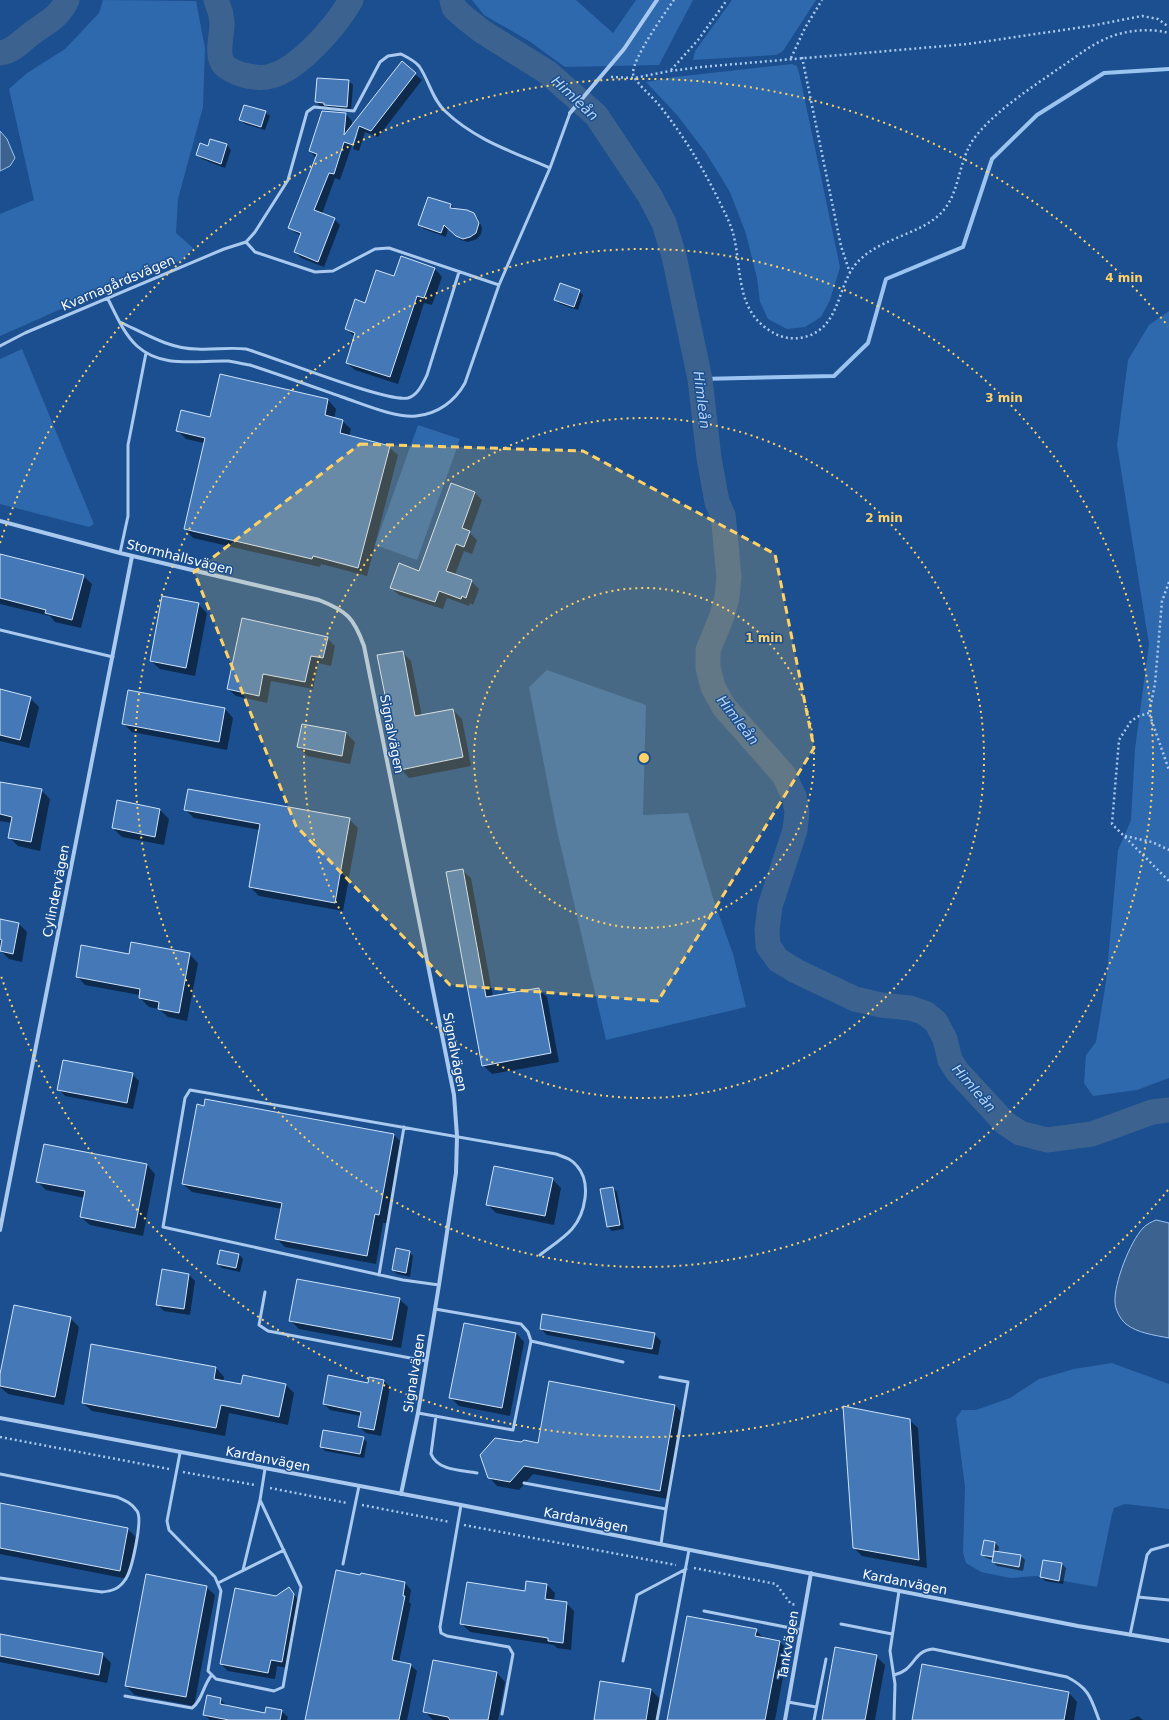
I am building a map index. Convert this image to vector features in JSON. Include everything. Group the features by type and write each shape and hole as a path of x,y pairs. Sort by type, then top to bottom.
{"street":[{"path":"570,113 624,49 657,0"},
{"name":"Stormhallsvägen","path":"0,521 132,556 319,600 335,606 352,619"},
{"name":"Cylindervägen","path":"0,1230 132,556"},
{"name":"Signalvägen","path":"352,619 364,646 454,1095 457,1136 456,1173 439,1285 418,1413 401,1494"},
{"name":"Kardanvägen","path":"0,1418 461,1505 1130,1635 1169,1641"},
{"name":"Tankvägen","path":"785,1720 811,1574"}],"lane":[{"path":"499,285 389,248 375,249 332,271 315,272 255,252 246,242 255,232 288,180 307,112 314,107 354,110 380,62 388,56 401,54 418,66 434,97 444,110 463,126 493,145 550,168"},
{"path":"108,299 130,338 146,353 157,358 179,362 229,361 250,365 372,408 401,415 417,416 446,405 458,395 465,383 499,285 550,168 570,113"},
{"name":"Kvarnagårdsvägen","path":"0,346 25,332 108,299 196,261 246,242"},
{"path":"120,322 164,343 179,347 197,349 233,347 246,349 395,398 408,398 422,387 427,375 459,272"},
{"path":"120,553 128,516 128,445 146,353"},
{"path":"0,630 112,657"},
{"path":"439,1285 379,1275 163,1227 182,1113 185,1098 190,1090 457,1136 556,1154 570,1159 578,1167 583,1178 585,1195 584,1207 571,1229 540,1255"},
{"path":"379,1275 404,1127"},
{"path":"265,1292 260,1326 268,1331 426,1361"},
{"path":"418,1413 513,1430 531,1341 528,1332 521,1324 435,1308"},
{"path":"531,1341 623,1362"},
{"path":"660,1377 688,1382 661,1544"},
{"path":"436,1416 431,1454 433,1459 442,1466 477,1473"},
{"path":"180,1453 167,1521 169,1530 215,1577 221,1591 208,1671 211,1676 216,1679 274,1691 283,1687 302,1587 260,1500"},
{"path":"243,1570 260,1500 265,1469"},
{"path":"0,1474 117,1497 128,1502 138,1511 140,1522 127,1578 113,1591 102,1592 0,1578"},
{"path":"524,1483 666,1509"},
{"path":"343,1564 359,1486"},
{"path":"461,1505 440,1627 441,1633 447,1636 509,1648 512,1650 513,1654 502,1714"},
{"path":"1130,1635 1147,1556 1152,1550 1169,1545"},
{"path":"218,1583 284,1550"},
{"path":"657,1720 689,1550"},
{"path":"623,1661 637,1594 686,1568"},
{"path":"894,1720 894,1674 890,1658 892,1634 900,1591"},
{"path":"1138,1597 1169,1600"},
{"path":"704,1611 801,1630"},
{"path":"841,1624 892,1634"},
{"path":"894,1674 904,1673 920,1653 925,1650 933,1649 1067,1677 1085,1688 1100,1720"},
{"path":"814,1720 826,1659"},
{"path":"125,1696 192,1708 199,1701 205,1684 211,1676"},
{"path":"788,1702 816,1707"}],"path":[{"path":"674,0 639,57 633,72 634,78 670,118 702,168 724,212 734,235 743,295 748,307 762,325 773,333 786,338 805,337 815,333 829,321 850,273 856,264 873,250 926,224 941,213 951,199 965,156 975,137 1001,112 1079,54 1109,37 1140,31 1157,30 1169,33"},
{"path":"670,71 698,40 727,0"},
{"path":"791,58 805,28 822,0"},
{"path":"602,76 634,78 670,71 791,58 968,44 1090,26 1142,16 1158,19 1169,27"},
{"path":"802,57 841,246 850,273"},
{"path":"1169,582 1162,601 1156,677 1149,713 1169,770"},
{"path":"1149,713 1139,716 1131,721 1119,740 1112,824 1169,881"},
{"path":"1124,836 1152,842 1169,850"},
{"path":"0,1437 776,1584 792,1604 805,1607"}],"highlighted area":[{"path":"360,444 583,451 775,554 814,748 658,1001 450,985 296,826 194,572"}],"shaded area":[{"path":"103,0 196,1 205,48 203,107 178,199 176,233 193,248 182,260 104,290 0,336 0,214 34,200 9,89 27,73 65,49 99,13"},
{"path":"472,0 576,0 613,33 636,0 693,0 659,65 565,67 529,41 484,15"},
{"path":"732,0 816,0 783,51 776,55 693,60 695,51"},
{"path":"792,64 797,66 800,77 840,267 830,300 821,317 805,327 787,329 768,319 760,302 757,278 746,234 730,192 706,153 677,115 646,82 675,77"},
{"path":"0,131 7,139 15,158 10,166 0,171"},
{"path":"1169,311 1169,1078 1137,1090 1093,1096 1084,1083 1086,1055 1096,1042 1106,982 1118,850 1131,820 1135,749 1149,644 1117,445 1128,360 1149,325"},
{"path":"22,349 94,524 89,527 0,504 0,359"},
{"path":"418,425 460,439 417,560 375,545"},
{"path":"547,670 646,705 643,815 688,813 714,901 733,954 746,1007 606,1040 556,826 529,687"},
{"path":"1156,1220 1169,1223 1169,1338 1135,1330 1130,1327 1122,1319 1115,1305 1117,1284 1128,1253 1138,1234 1143,1228"},
{"path":"1112,1363 1169,1384 1169,1509 1125,1504 1114,1508 1097,1587 1036,1576 1010,1578 981,1572 966,1563 963,1553 965,1487 956,1418 962,1410 976,1410 1010,1398 1039,1379 1074,1369"}],"building":[{"path":"402,61 416,73 371,131 359,126 353,145 344,142 334,174 329,173 314,210 335,218 318,262 294,252 301,233 288,228 317,154 309,151 322,111 346,113 344,135"},
{"path":"317,78 349,80 347,107 324,105 324,103 315,102"},
{"path":"244,105 266,111 261,127 239,120"},
{"path":"210,139 227,144 221,164 196,155 200,143 208,146"},
{"path":"428,197 451,204 450,208 467,210 474,213 479,223 476,233 463,239 456,236 444,225 441,233 418,225"},
{"path":"401,256 435,268 424,298 417,296 390,377 346,363 355,333 345,329 355,299 365,303 376,270 394,276"},
{"path":"560,283 580,290 574,307 554,300"},
{"path":"220,374 328,399 325,415 343,420 340,433 390,446 358,568 313,556 312,559 184,529 205,438 176,431 181,410 210,417"},
{"path":"451,483 475,492 462,528 470,531 464,547 456,544 446,571 472,580 466,598 462,596 461,599 439,591 435,602 390,588 399,563 419,571"},
{"path":"0,554 84,575 72,620 45,613 46,610 0,598"},
{"path":"162,596 199,603 186,668 150,661"},
{"path":"242,618 328,637 323,658 311,656 305,682 263,674 259,696 227,689"},
{"path":"403,651 415,716 453,709 463,757 400,770 377,655"},
{"path":"0,689 31,697 20,740 0,735"},
{"path":"128,690 225,708 219,742 122,724"},
{"path":"302,724 346,732 342,756 297,747"},
{"path":"0,782 42,789 31,842 8,838 12,817 0,814"},
{"path":"188,789 350,818 335,903 249,887 260,824 184,810"},
{"path":"117,800 160,809 155,837 112,828"},
{"path":"463,869 486,997 539,988 551,1053 482,1066 446,872"},
{"path":"0,919 19,923 13,954 0,951 2,940 0,939"},
{"path":"131,942 190,953 179,1013 158,1009 159,1002 139,998 140,989 76,977 81,945 129,954"},
{"path":"63,1060 133,1073 127,1103 57,1090"},
{"path":"205,1099 394,1134 379,1215 375,1214 367,1256 275,1239 282,1203 182,1184 197,1104 204,1106"},
{"path":"44,1144 147,1164 135,1228 80,1217 85,1191 36,1182"},
{"path":"494,1166 553,1178 545,1216 486,1205"},
{"path":"613,1187 620,1225 607,1227 600,1189"},
{"path":"396,1248 410,1251 406,1273 392,1270"},
{"path":"220,1250 239,1254 236,1268 217,1264"},
{"path":"162,1269 189,1274 184,1309 156,1305"},
{"path":"297,1279 400,1298 392,1340 289,1321"},
{"path":"14,1305 71,1317 55,1397 0,1386 0,1374"},
{"path":"542,1314 655,1333 652,1349 540,1329"},
{"path":"464,1323 516,1333 502,1408 449,1398"},
{"path":"91,1344 216,1367 214,1379 241,1384 243,1375 286,1384 279,1417 221,1405 216,1428 82,1403"},
{"path":"328,1375 368,1383 369,1377 384,1380 374,1430 358,1427 361,1412 323,1404"},
{"path":"549,1381 675,1405 660,1491 524,1466 510,1482 488,1478 480,1455 495,1438 521,1442 524,1440 538,1443"},
{"path":"843,1406 910,1419 919,1560 853,1548"},
{"path":"323,1430 364,1437 360,1454 320,1447"},
{"path":"0,1503 128,1528 120,1571 0,1548"},
{"path":"984,1540 995,1542 993,1557 981,1555"},
{"path":"994,1551 1021,1555 1019,1567 992,1562"},
{"path":"1043,1560 1062,1563 1059,1581 1040,1577"},
{"path":"336,1570 360,1575 361,1573 405,1582 403,1596 405,1596 392,1660 411,1664 399,1720 305,1720"},
{"path":"146,1574 207,1586 186,1697 125,1686"},
{"path":"526,1581 547,1584 545,1599 567,1602 563,1643 548,1641 548,1638 460,1624 467,1582 525,1591"},
{"path":"289,1587 294,1594 282,1662 271,1660 268,1673 220,1664 235,1588 276,1596"},
{"path":"687,1616 757,1629 755,1636 780,1641 765,1720 667,1720"},
{"path":"0,1634 103,1653 99,1675 0,1656"},
{"path":"835,1647 877,1655 865,1720 822,1720"},
{"path":"433,1660 497,1672 488,1720 450,1720 448,1717 423,1712"},
{"path":"922,1664 1069,1692 1064,1720 912,1720"},
{"path":"600,1681 651,1689 646,1720 594,1720"},
{"path":"207,1695 221,1698 220,1704 265,1713 266,1707 282,1710 280,1720 229,1720 203,1715"}],"waterway":[{"name":"Himleån","path":"0,53 13,48 51,20 56,16 67,0"},
{"name":"Himleån","path":"216,0 222,21 220,50 221,60 224,65 231,70 246,76 261,78 282,72 305,55 327,33 351,0"},
{"name":"Himleån","path":"452,0 454,8 465,18 483,32 547,72 596,115 650,196 664,223 674,256 700,379 709,458 717,502 723,515 724,524 729,577 727,597 722,616 708,650 708,668 713,687 724,707 784,775 794,796 797,812 795,830 770,906 767,930 768,946 778,960 796,971 855,999 881,1005 910,1008 925,1013 936,1022 945,1039 950,1060 957,1071 1005,1123 1020,1133 1047,1140 1092,1134 1152,1112 1169,1110"},
{"path":"700,379 834,376 868,343 886,279 963,247 992,159 1037,115 1104,73 1169,69"}]}
